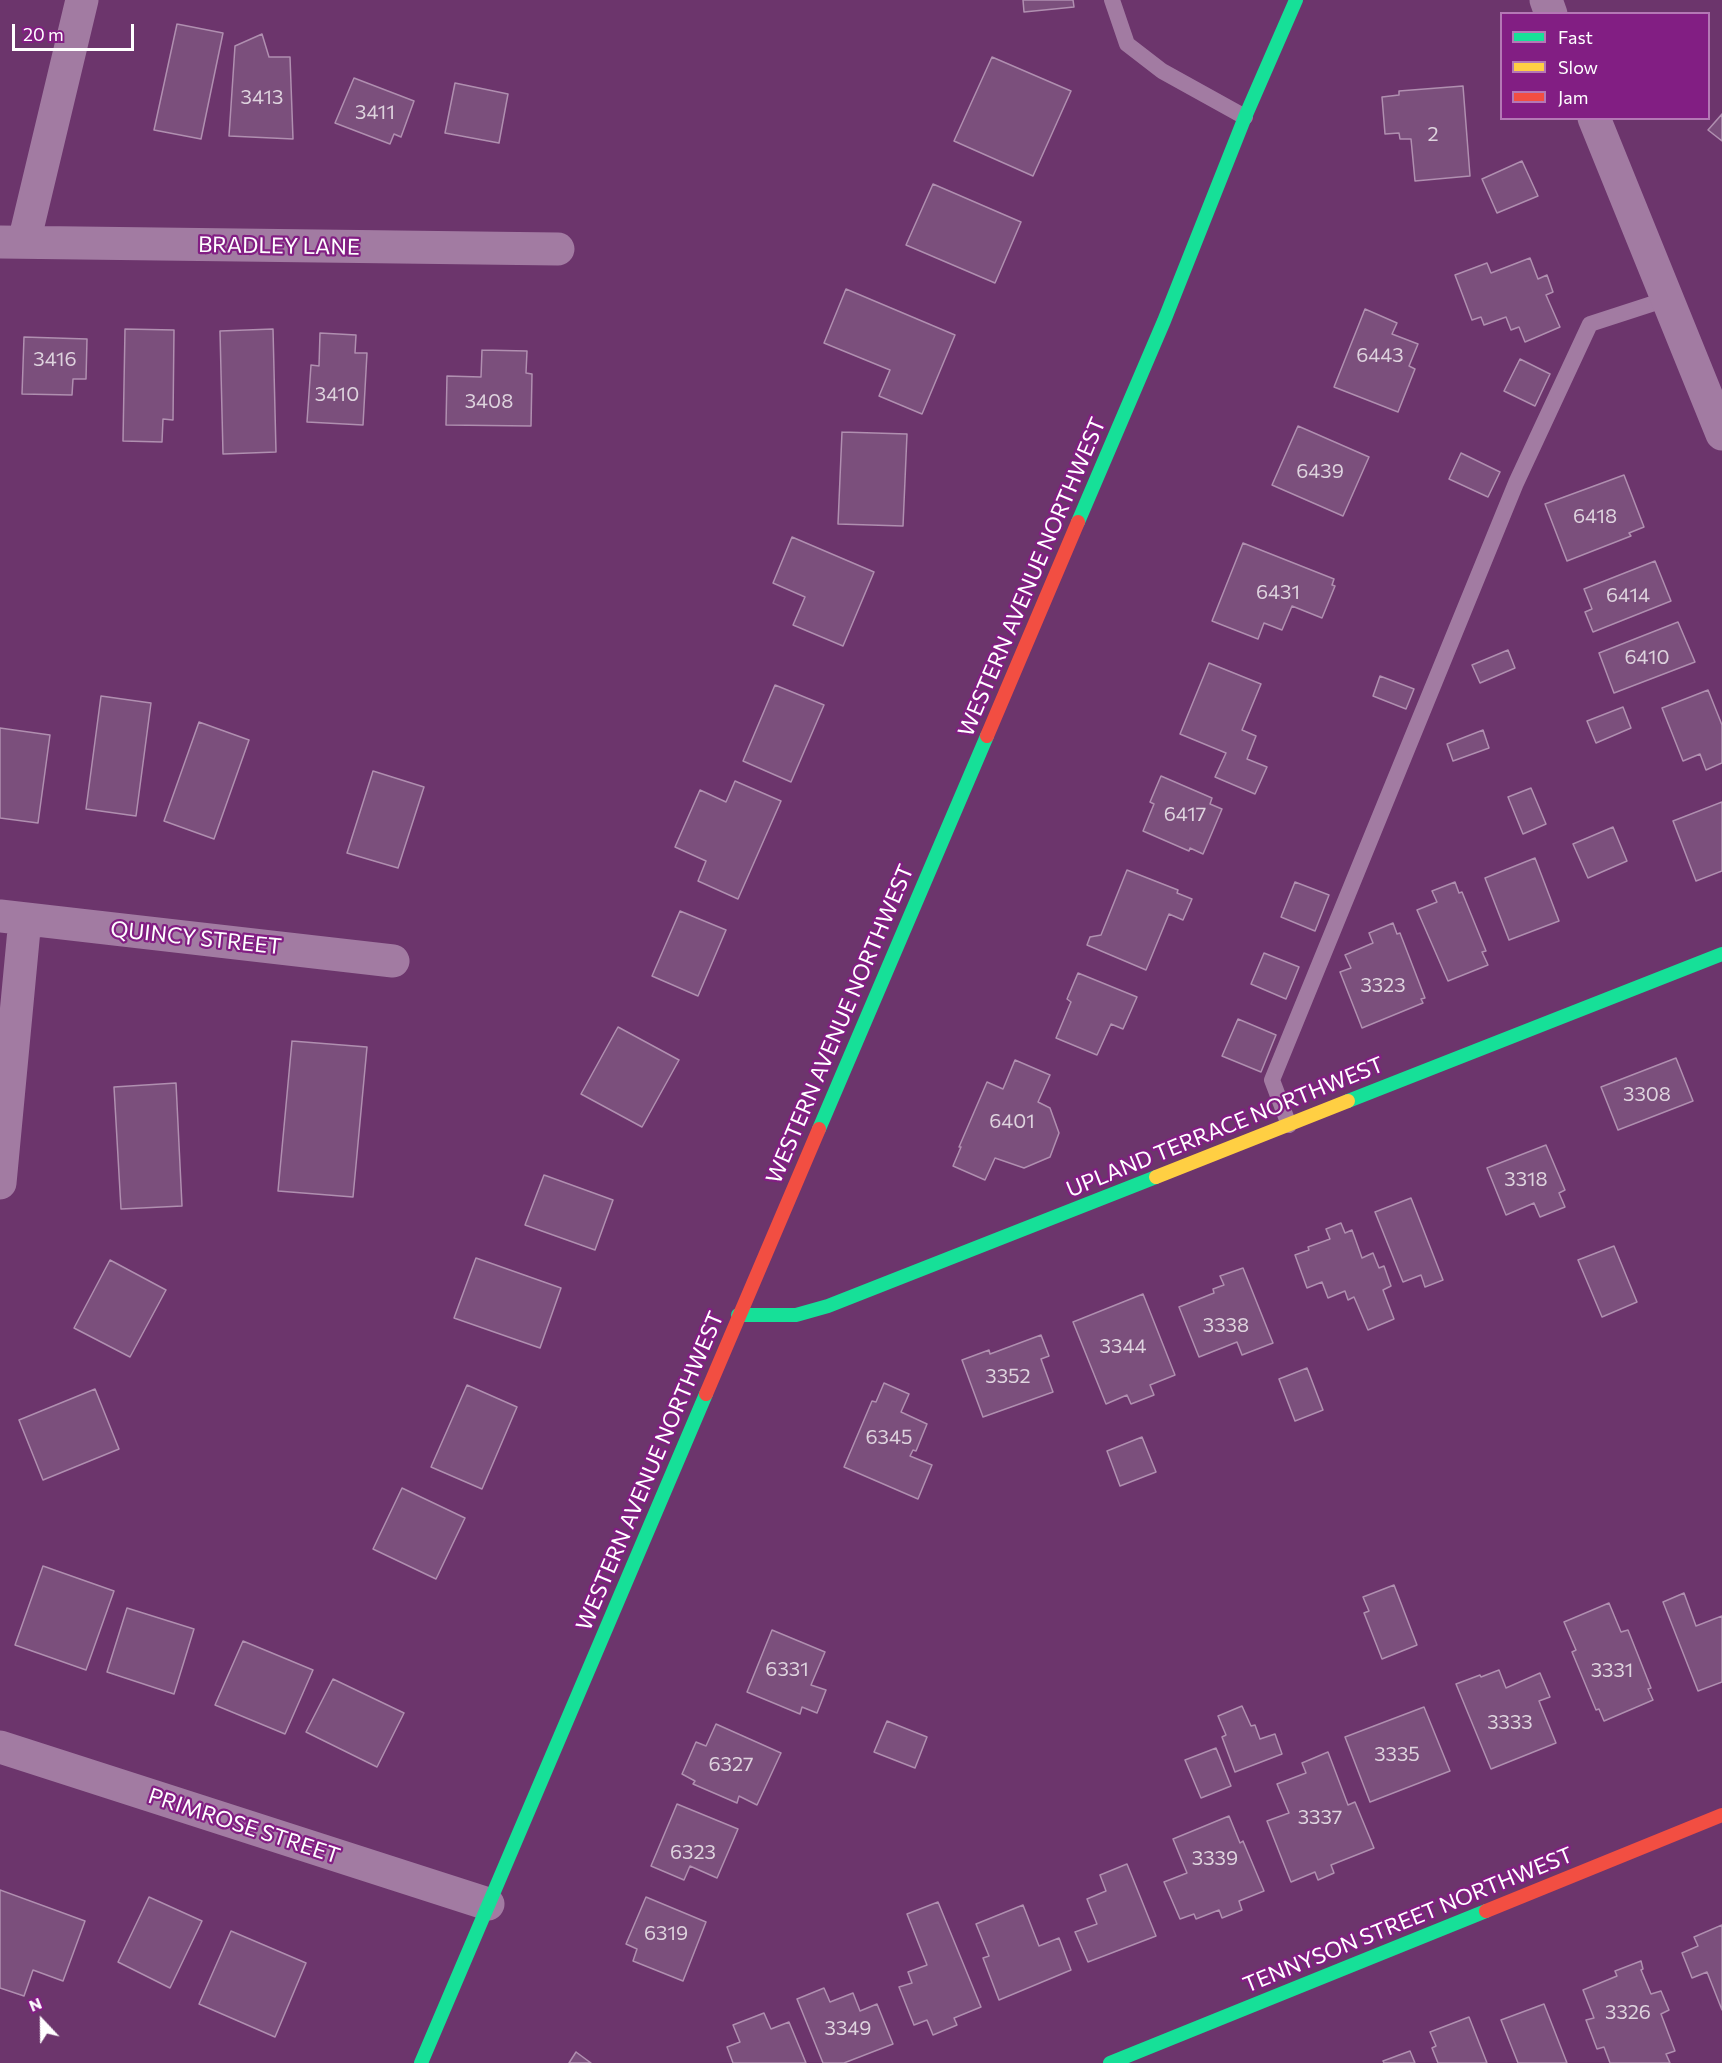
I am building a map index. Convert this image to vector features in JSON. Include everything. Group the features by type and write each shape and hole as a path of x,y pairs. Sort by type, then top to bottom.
{"street":[{"path":"12,242 82,0"},
{"name":"WESTERN AVENUE NORTHWEST","path":"421,2063 738,1315 1164,321 1245,117 1296,0"},
{"path":"1595,120 1722,434"},
{"name":"BRADLEY LANE","path":"12,242 558,249"},
{"path":"0,1183 13,918"},
{"name":"QUINCY STREET","path":"13,918 393,961"},
{"name":"UPLAND TERRACE NORTHWEST","path":"738,1315 796,1316 828,1306 1722,954"},
{"name":"PRIMROSE STREET","path":"0,1747 488,1904"},
{"name":"TENNYSON STREET NORTHWEST","path":"1110,2063 1722,1815"}],"lane":[{"path":"1112,0 1127,44 1162,71 1245,117"},
{"path":"1288,1125 1272,1080 1516,483 1590,324 1667,299"}],"building":[{"path":"1023,0 1073,0 1074,7 1024,12"},
{"path":"177,24 223,33 201,139 154,130"},
{"path":"262,34 269,57 290,57 293,139 229,136 235,46"},
{"path":"992,57 1071,91 1033,176 954,141"},
{"path":"354,78 414,101 401,137 394,134 390,144 335,123"},
{"path":"455,83 508,94 499,143 445,133"},
{"path":"1463,86 1470,176 1415,181 1411,139 1400,139 1399,133 1385,134 1382,97 1399,95 1399,91"},
{"path":"1722,114 1722,141 1708,130"},
{"path":"1522,161 1538,196 1497,213 1482,179"},
{"path":"933,184 1021,222 995,283 906,245"},
{"path":"1530,258 1538,279 1547,275 1553,292 1546,295 1560,327 1525,342 1519,327 1511,330 1506,317 1484,325 1481,317 1472,320 1455,275 1487,263 1491,273"},
{"path":"846,289 955,335 922,414 879,396 890,370 824,343"},
{"path":"1365,309 1397,323 1392,334 1418,344 1409,366 1415,369 1398,412 1334,387"},
{"path":"125,329 174,330 173,420 163,419 162,442 123,441"},
{"path":"273,329 276,452 223,454 220,331"},
{"path":"320,333 356,335 355,353 367,353 363,425 307,422 311,365 319,366"},
{"path":"24,337 87,339 86,379 73,379 72,395 22,394"},
{"path":"482,350 527,351 526,373 532,374 531,426 446,425 447,376 481,377"},
{"path":"1520,359 1550,374 1535,406 1504,391"},
{"path":"1298,426 1369,457 1343,516 1272,485"},
{"path":"842,432 907,434 903,526 838,524"},
{"path":"1461,453 1500,472 1488,497 1449,479"},
{"path":"1624,475 1644,527 1629,533 1631,536 1567,561 1545,504"},
{"path":"792,537 874,572 843,646 793,625 805,597 773,583"},
{"path":"1243,543 1334,579 1332,585 1335,586 1322,618 1292,606 1282,630 1264,623 1258,639 1212,621"},
{"path":"1655,561 1671,601 1593,632 1585,612 1592,609 1584,589"},
{"path":"1678,622 1695,662 1614,693 1599,653"},
{"path":"1508,650 1515,668 1480,683 1472,665"},
{"path":"1209,663 1261,684 1242,730 1256,736 1247,759 1267,767 1255,794 1215,777 1226,753 1180,734"},
{"path":"1380,676 1414,689 1406,709 1373,696"},
{"path":"775,685 824,705 791,782 743,761"},
{"path":"1708,690 1722,725 1722,763 1706,770 1700,754 1683,761 1662,708"},
{"path":"101,696 151,703 136,816 86,809"},
{"path":"1623,707 1631,728 1596,743 1587,721"},
{"path":"199,722 249,740 214,839 164,821"},
{"path":"0,728 50,735 38,823 0,818"},
{"path":"1483,730 1489,748 1453,761 1447,744"},
{"path":"373,771 424,787 398,868 347,853"},
{"path":"1161,776 1212,798 1210,804 1222,809 1203,854 1190,848 1189,851 1143,831 1154,804 1150,802"},
{"path":"735,781 781,801 738,899 698,881 706,861 675,847 700,790 726,802"},
{"path":"1531,788 1546,824 1523,834 1508,797"},
{"path":"1722,802 1722,871 1696,881 1673,821"},
{"path":"1613,827 1627,861 1588,878 1573,844"},
{"path":"1535,858 1559,921 1509,940 1485,878"},
{"path":"1127,870 1178,890 1177,893 1192,899 1183,920 1169,914 1146,970 1087,945 1090,937 1101,935"},
{"path":"1295,882 1329,895 1315,931 1281,917"},
{"path":"1455,882 1459,893 1462,892 1486,951 1482,952 1488,965 1448,981 1417,910 1437,902 1432,891"},
{"path":"680,911 726,930 698,996 652,976"},
{"path":"1393,923 1397,934 1400,933 1425,998 1421,999 1423,1003 1362,1028 1340,972 1351,968 1345,955 1373,943 1369,933"},
{"path":"1264,953 1299,967 1286,999 1251,984"},
{"path":"1078,973 1137,997 1123,1029 1111,1024 1097,1055 1056,1038 1071,1002 1067,999"},
{"path":"1238,1019 1276,1035 1261,1072 1222,1056"},
{"path":"618,1027 679,1060 642,1127 581,1094"},
{"path":"292,1041 367,1047 353,1197 278,1191"},
{"path":"1676,1058 1693,1101 1618,1130 1601,1087"},
{"path":"1015,1060 1050,1075 1038,1102 1050,1108 1059,1133 1050,1157 1024,1168 995,1158 985,1180 953,1166 987,1082 1003,1089"},
{"path":"176,1083 182,1206 121,1209 114,1087"},
{"path":"1546,1145 1565,1190 1559,1193 1565,1207 1540,1217 1534,1203 1506,1215 1487,1168"},
{"path":"544,1175 613,1200 595,1250 525,1225"},
{"path":"1411,1198 1443,1280 1425,1287 1421,1275 1403,1282 1375,1212"},
{"path":"1341,1223 1345,1233 1352,1230 1362,1258 1373,1253 1379,1268 1384,1266 1391,1286 1383,1290 1394,1319 1368,1330 1354,1297 1348,1300 1345,1291 1328,1298 1322,1282 1307,1288 1295,1255 1309,1250 1308,1247 1330,1239 1326,1229"},
{"path":"1614,1246 1637,1302 1602,1317 1578,1260"},
{"path":"476,1258 561,1288 540,1348 454,1318"},
{"path":"110,1260 166,1290 130,1357 74,1328"},
{"path":"1243,1268 1273,1343 1242,1355 1237,1342 1199,1357 1179,1307 1214,1293 1213,1289 1224,1285 1220,1276"},
{"path":"1143,1294 1175,1375 1150,1385 1154,1395 1131,1404 1127,1395 1106,1404 1073,1322"},
{"path":"1041,1335 1049,1356 1041,1359 1053,1392 983,1417 962,1360 989,1350 990,1354"},
{"path":"1307,1368 1323,1410 1295,1421 1279,1379"},
{"path":"884,1383 909,1394 901,1412 927,1424 916,1451 913,1450 910,1456 932,1465 918,1499 844,1467 872,1401 876,1402"},
{"path":"467,1385 517,1407 482,1489 431,1467"},
{"path":"95,1389 119,1449 43,1480 19,1420"},
{"path":"1142,1437 1156,1472 1120,1486 1107,1451"},
{"path":"402,1488 465,1518 436,1579 373,1549"},
{"path":"43,1566 114,1591 86,1670 15,1645"},
{"path":"1394,1585 1417,1645 1382,1659 1364,1613 1369,1611 1363,1597"},
{"path":"1684,1593 1696,1626 1722,1616 1722,1682 1698,1691 1663,1602"},
{"path":"1609,1603 1621,1632 1628,1630 1651,1688 1648,1689 1653,1700 1604,1721 1599,1709 1596,1710 1572,1652 1576,1650 1564,1622"},
{"path":"127,1608 194,1629 174,1694 107,1672"},
{"path":"772,1630 825,1652 811,1685 826,1690 817,1713 802,1707 800,1714 747,1692"},
{"path":"243,1641 313,1670 285,1734 215,1705"},
{"path":"1499,1670 1506,1688 1540,1673 1550,1697 1539,1701 1556,1743 1491,1769 1456,1684"},
{"path":"333,1679 404,1713 377,1767 306,1732"},
{"path":"1242,1706 1251,1726 1255,1725 1260,1739 1275,1734 1282,1754 1235,1772 1222,1737 1226,1735 1218,1716"},
{"path":"1424,1707 1450,1771 1370,1802 1345,1737"},
{"path":"887,1721 927,1737 915,1768 874,1752"},
{"path":"716,1724 781,1753 757,1805 739,1796 737,1803 693,1784 695,1781 682,1774 696,1742 706,1746"},
{"path":"1216,1748 1231,1786 1201,1798 1185,1760"},
{"path":"1328,1752 1348,1805 1355,1802 1374,1848 1331,1865 1334,1873 1318,1880 1315,1872 1291,1882 1267,1821 1289,1813 1277,1784 1306,1773 1302,1763"},
{"path":"677,1804 738,1829 717,1878 690,1866 684,1880 651,1866"},
{"path":"1229,1816 1240,1843 1243,1841 1264,1891 1239,1901 1242,1910 1222,1918 1219,1910 1196,1919 1194,1914 1180,1919 1164,1882 1187,1873 1173,1839"},
{"path":"1127,1864 1156,1936 1088,1962 1075,1932 1097,1924 1087,1899 1106,1891 1100,1875"},
{"path":"0,1890 85,1921 63,1981 33,1970 24,1996 0,1988"},
{"path":"149,1897 202,1921 170,1988 118,1962"},
{"path":"646,1897 706,1922 683,1981 633,1961 637,1949 626,1944"},
{"path":"938,1902 981,2007 954,2018 957,2025 933,2035 927,2020 914,2025 899,1987 912,1983 908,1972 927,1965 907,1914"},
{"path":"1023,1905 1039,1946 1059,1938 1071,1970 999,2000 983,1958 989,1956 976,1924"},
{"path":"1722,1925 1722,2010 1707,1972 1692,1978 1682,1953 1698,1946 1694,1937"},
{"path":"231,1931 306,1963 275,2037 199,2004"},
{"path":"1641,1961 1643,1969 1641,1970 1651,1994 1661,1991 1669,2010 1661,2014 1675,2051 1666,2054 1670,2063 1610,2063 1604,2047 1597,2049 1586,2020 1594,2018 1583,1990 1617,1976 1615,1971"},
{"path":"824,1988 830,2002 853,1993 860,2011 877,2004 893,2044 844,2063 823,2063 797,1999"},
{"path":"1544,2004 1567,2063 1518,2063 1501,2020"},
{"path":"764,2013 771,2029 789,2022 806,2063 733,2063 727,2047 740,2042 733,2025"},
{"path":"1469,2017 1487,2063 1438,2063 1432,2048 1436,2046 1430,2032"},
{"path":"1410,2051 1415,2063 1384,2063 1383,2061"},
{"path":"576,2052 591,2063 569,2063"}],"traffic: fast":[{"path":"1078,522 1164,321 1245,117 1296,0"},
{"path":"819,1129 987,736"},
{"path":"1348,1101 1722,954"},
{"path":"738,1315 796,1315 828,1306 1156,1177"},
{"path":"421,2063 706,1394"},
{"path":"1110,2063 1486,1911"}],"traffic: slow":[{"path":"1156,1177 1348,1101"}],"traffic: jam":[{"path":"987,736 1078,522"},
{"path":"706,1394 819,1129"},
{"path":"1486,1911 1722,1815"}]}
